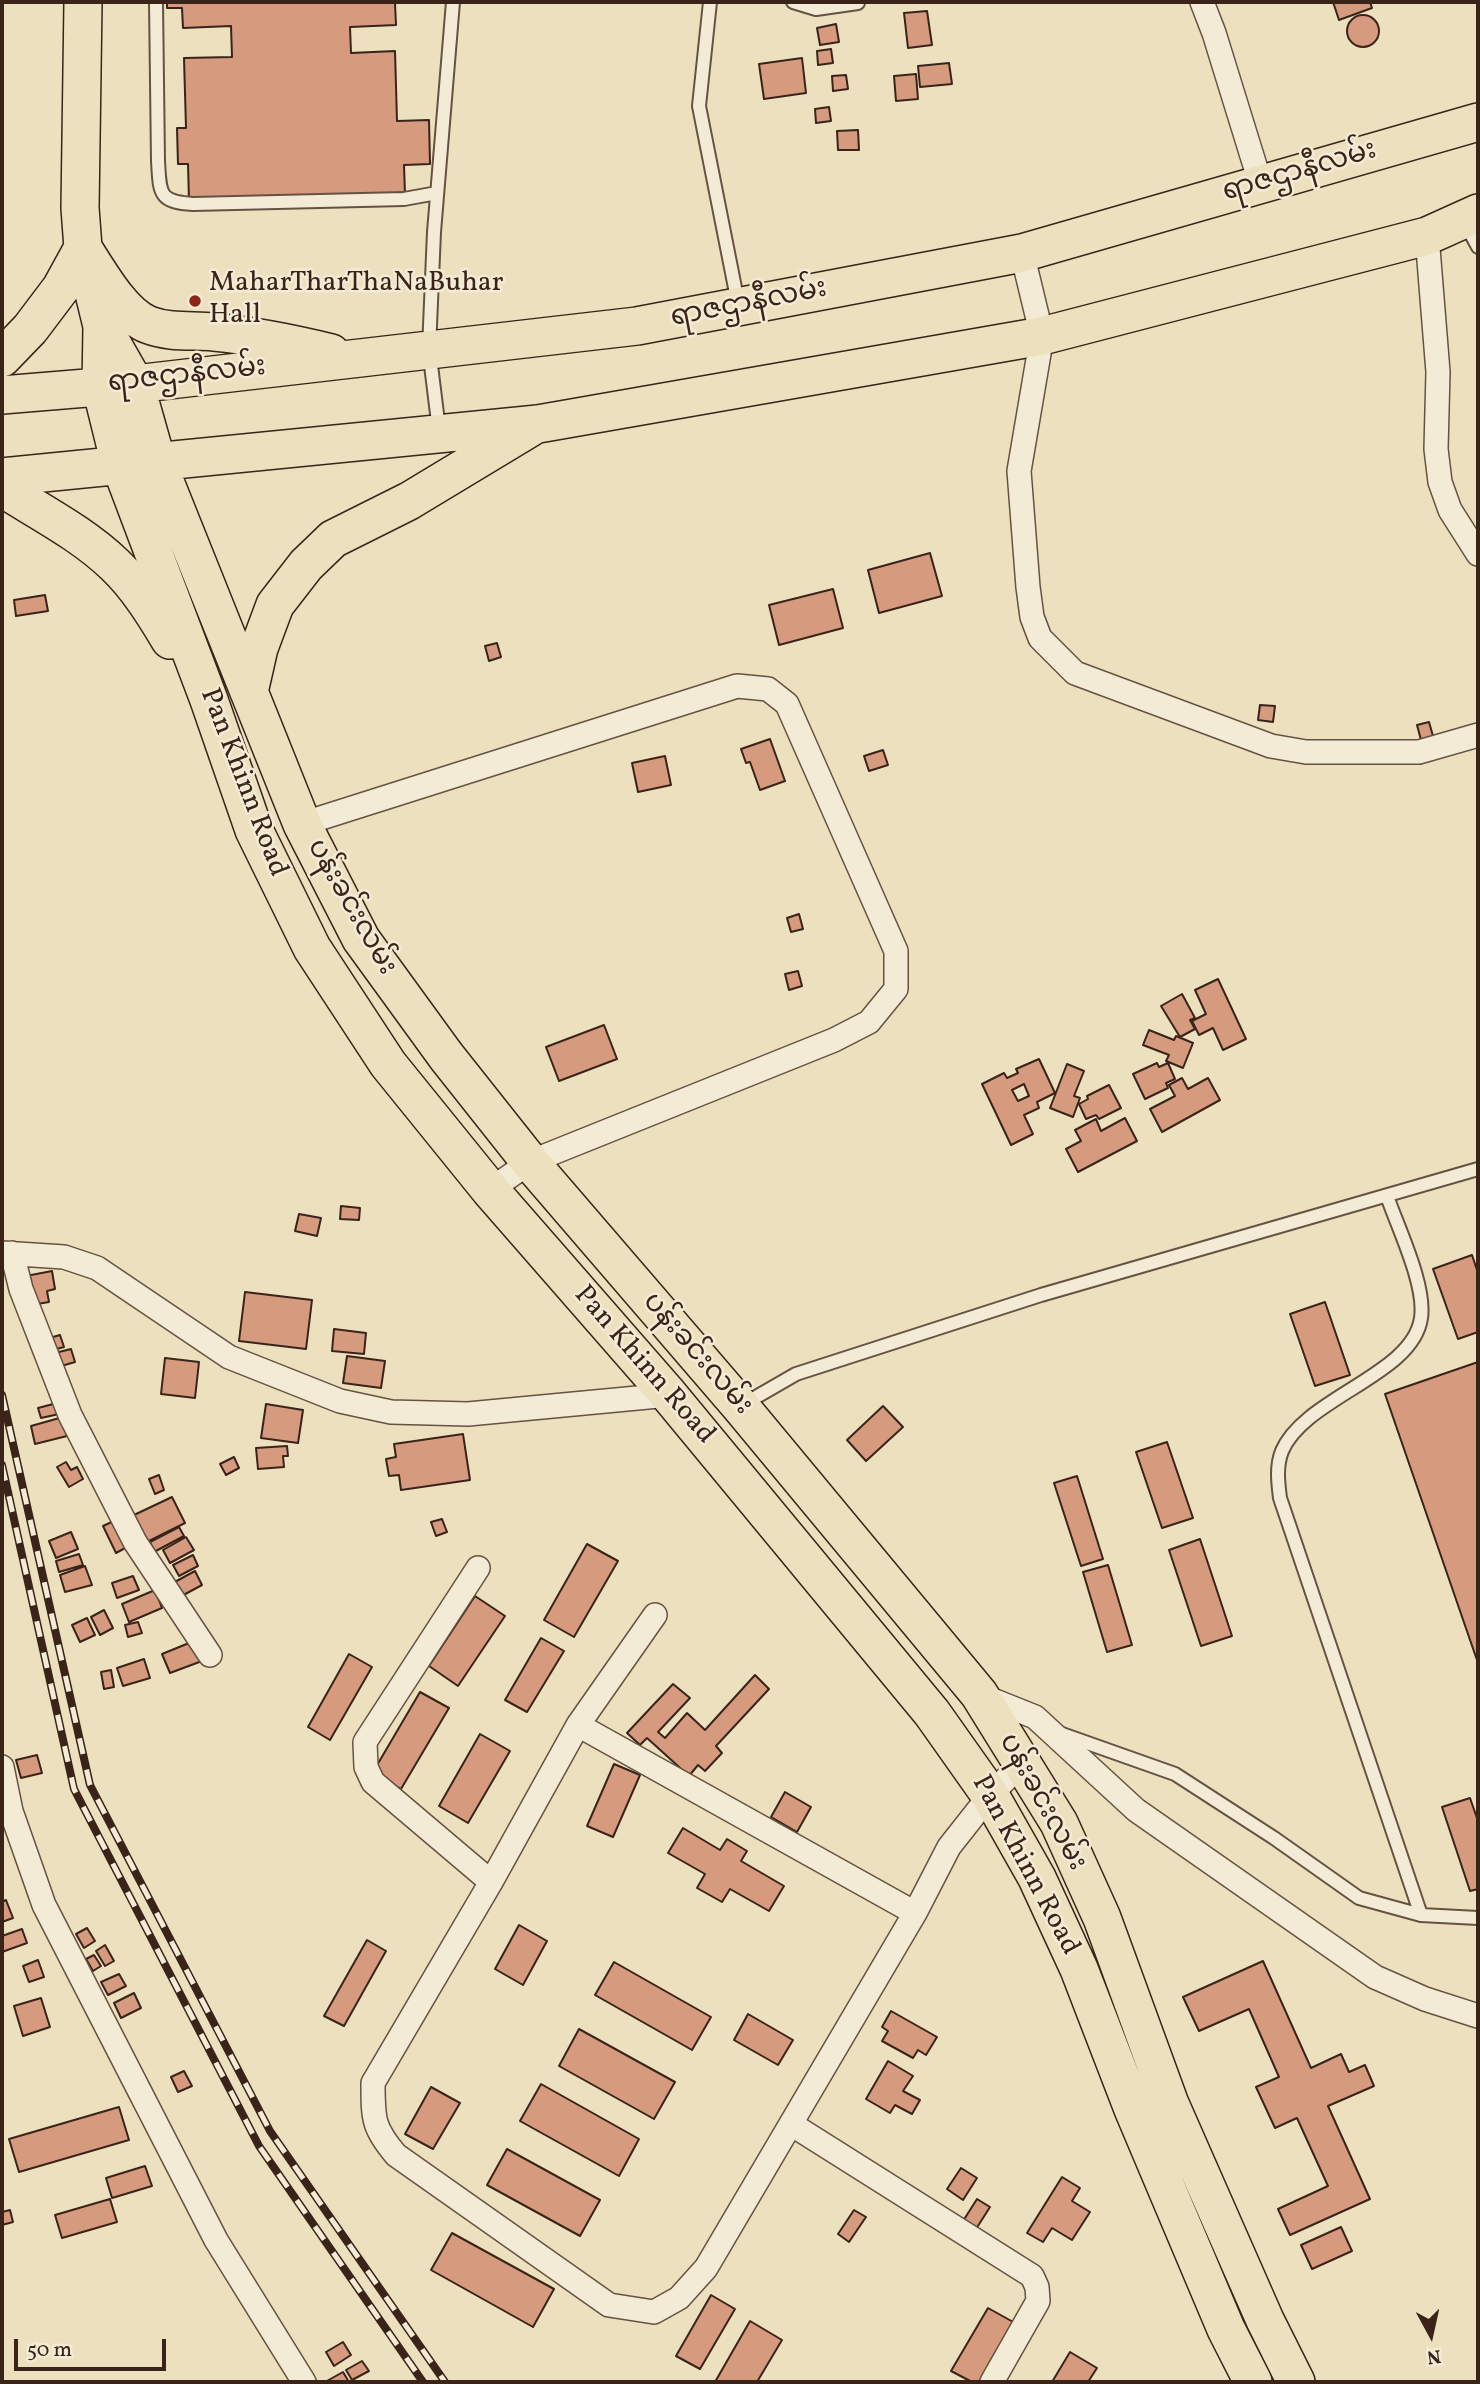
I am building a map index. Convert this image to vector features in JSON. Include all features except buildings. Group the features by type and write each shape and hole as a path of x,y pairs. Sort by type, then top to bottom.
{"main road":[{"name":"ပန်းခင်းလမ်း","path":"83,2 80,208 83,248 102,326 118,386 157,462 302,824 362,939 446,1056 530,1162 740,1406 979,1695 1059,1823 1102,1918 1170,2104 1265,2320 1296,2382"},
{"name":"ရာဇဌာနီလမ်း","path":"2,395 118,386 637,326 1022,253 1478,122"},
{"path":"2,477 538,424 1042,337 1427,236 1473,227"},
{"path":"2,358 30,329 61,288 83,248 118,300 148,325 176,331 210,331 275,339 351,359"},
{"name":"Pan Khinn Road","path":"118,386 120,464 209,700 254,830 312,948 388,1064 490,1190 669,1395 932,1713 990,1795 1037,1878 1079,1969 1144,2135 1226,2329 1253,2382"},
{"path":"249,692 259,648 275,605 306,565 333,539 409,501 538,424"},
{"path":"2,488 84,540 115,565 154,612 209,700"}],"street":[{"path":"1202,2 1261,185"},
{"path":"1427,236 1438,372 1436,449 1440,482 1451,510 1478,554"},
{"path":"1022,253 1042,337 1019,471 1032,617 1040,638 1075,673 1271,746 1306,752 1419,752 1478,735"},
{"path":"302,824 737,686 768,689 787,704 896,951 896,989 869,1022 834,1040 530,1162 490,1190"},
{"path":"210,1655 135,1542 70,1415 7,1253 64,1257 97,1268 229,1357 340,1401 391,1412 468,1414 669,1395"},
{"path":"478,1568 365,1742 366,1767 373,1782 491,1882"},
{"path":"655,1615 578,1725 491,1882 373,2084 373,2115 380,2136 396,2155 609,2305 654,2312 679,2298 706,2268 915,1913 948,1847 990,1795 1022,1763"},
{"path":"979,1695 1035,1717 1136,1810 1375,1977 1425,1999 1478,2017"},
{"path":"578,1725 915,1913"},
{"path":"2,1767 11,1811 44,1905 216,2240 304,2382"},
{"path":"790,2124 1032,2276 1037,2287 1038,2301 992,2382"}],"lane":[{"path":"156,2 159,186 167,200 193,204 404,199 438,193"},
{"path":"439,432 429,349 453,2"},
{"path":"710,2 699,106 739,307"},
{"path":"793,2 817,9 858,3"},
{"path":"740,1406 796,1374 1041,1295 1478,1169"},
{"path":"1387,1195 1421,1291 1422,1319 1410,1346 1297,1429 1282,1451 1277,1472 1280,1498 1421,1915"},
{"path":"1052,1731 1175,1774 1274,1838 1359,1898 1421,1915 1478,1918"}],"railway":[{"path":"2,1395 90,1785 270,2131 445,2382"},
{"path":"2,1465 74,1789 259,2146 423,2382"}],"place":[{"name":"MaharTharThaNaBuhar Hall","path":"195,301"}]}
